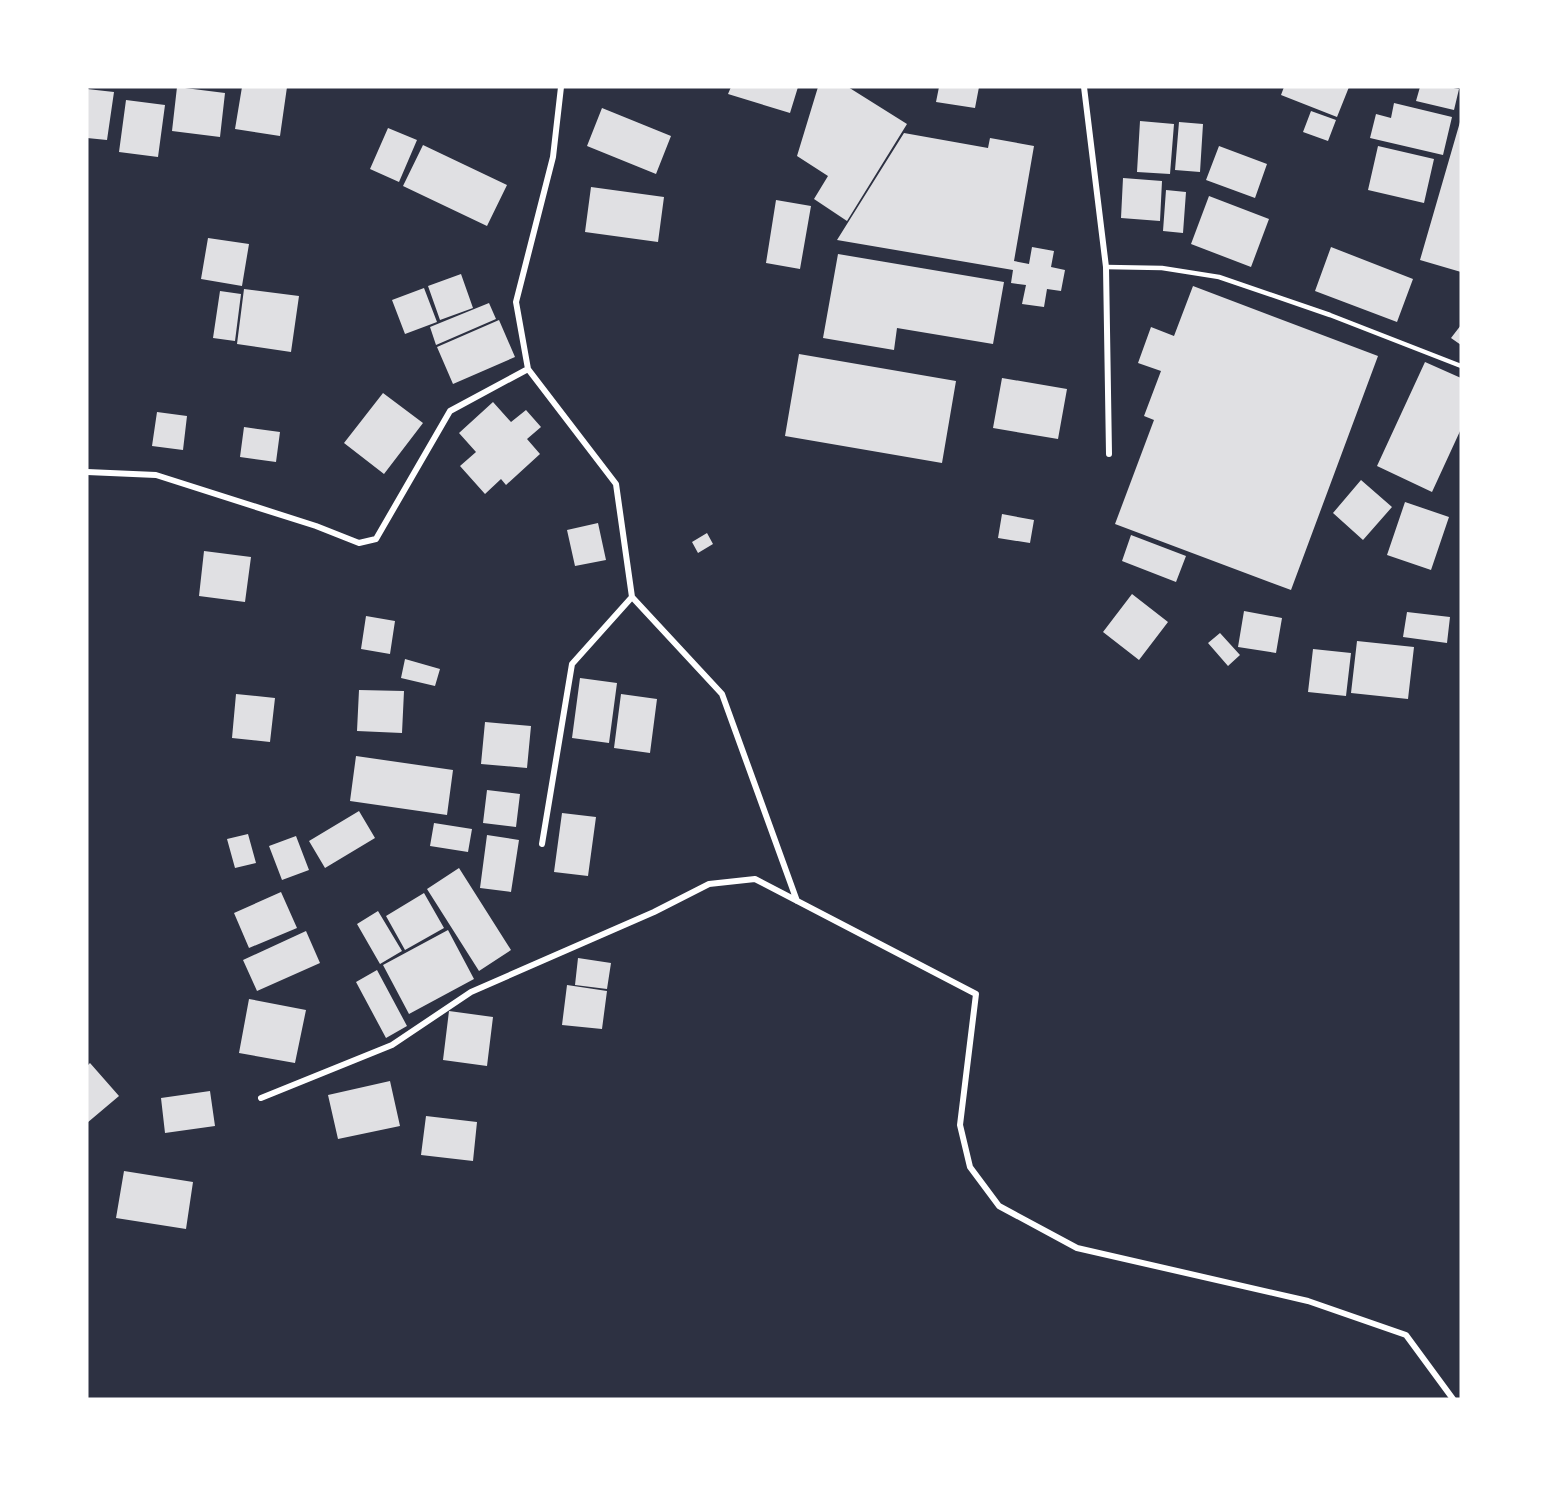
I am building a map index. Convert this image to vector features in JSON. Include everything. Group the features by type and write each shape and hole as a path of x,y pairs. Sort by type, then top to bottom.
{"street":[{"path":"561,87 553,157 516,302 528,369 616,484 632,597 722,694 797,901"},
{"path":"1084,87 1106,267 1108,454"},
{"path":"87,472 156,475 316,526 359,543 376,539 450,411 528,369"},
{"path":"542,844 572,664 632,597"},
{"path":"261,1098 392,1045 471,992 654,912 709,884 755,879 976,994 960,1125 970,1167 999,1206 1077,1248 1308,1301 1406,1335 1453,1399"}],"lane":[{"path":"1106,267 1162,267 1219,277 1330,315 1461,366"}],"building":[{"path":"177,87 225,93 220,137 172,131"},
{"path":"242,87 287,87 280,136 235,129"},
{"path":"731,87 798,87 790,113 728,94"},
{"path":"818,87 848,87 907,124 847,221 814,199 828,176 797,156"},
{"path":"939,87 979,87 975,108 936,102"},
{"path":"1284,87 1349,87 1337,117 1281,95"},
{"path":"1420,87 1459,89 1454,110 1416,101"},
{"path":"87,89 114,92 107,140 87,138"},
{"path":"126,100 165,105 158,157 119,152"},
{"path":"1394,103 1452,117 1443,155 1370,138 1376,114 1391,118"},
{"path":"602,108 671,136 656,174 587,146"},
{"path":"1311,111 1336,120 1328,141 1303,132"},
{"path":"1140,121 1174,124 1170,174 1137,172"},
{"path":"1179,122 1203,124 1200,172 1175,170"},
{"path":"1461,122 1461,272 1420,260"},
{"path":"388,128 417,140 399,182 370,169"},
{"path":"904,133 988,148 990,138 1034,146 1014,261 1029,264 1032,247 1054,251 1051,267 1065,270 1061,291 1047,289 1044,307 1022,304 1026,285 1011,283 1013,270 837,240"},
{"path":"423,145 507,185 487,226 403,186"},
{"path":"1219,146 1267,164 1255,198 1206,180"},
{"path":"1378,146 1434,159 1424,203 1368,190"},
{"path":"1123,178 1162,181 1160,221 1121,218"},
{"path":"591,187 664,197 658,242 585,232"},
{"path":"1166,190 1186,192 1183,233 1163,231"},
{"path":"1209,196 1269,219 1251,267 1191,244"},
{"path":"776,200 811,206 800,269 766,263"},
{"path":"208,238 249,244 242,286 201,279"},
{"path":"1331,247 1413,279 1397,322 1315,291"},
{"path":"838,254 1004,282 993,344 897,328 894,350 823,338"},
{"path":"461,274 473,308 440,320 428,286"},
{"path":"1193,286 1378,356 1291,590 1115,524 1154,420 1144,416 1161,371 1138,363 1151,327 1174,336"},
{"path":"424,288 437,322 405,334 392,300"},
{"path":"244,289 299,296 291,352 237,344"},
{"path":"220,291 241,294 235,341 213,338"},
{"path":"489,303 496,319 436,345 430,327"},
{"path":"499,320 515,357 453,384 437,347"},
{"path":"1461,325 1461,345 1451,338"},
{"path":"799,354 956,381 942,463 785,436"},
{"path":"1425,362 1461,378 1461,429 1432,492 1377,466"},
{"path":"1002,378 1067,389 1058,439 993,428"},
{"path":"383,393 423,423 384,474 344,443"},
{"path":"493,402 511,422 526,410 541,427 527,439 540,454 506,485 501,479 485,494 460,466 476,452 459,433"},
{"path":"157,412 187,416 183,450 152,446"},
{"path":"244,427 280,432 276,462 240,457"},
{"path":"1361,480 1392,507 1363,540 1333,513"},
{"path":"1405,502 1449,517 1431,570 1387,555"},
{"path":"1002,514 1034,520 1030,543 998,538"},
{"path":"598,523 606,560 575,566 567,530"},
{"path":"707,533 713,544 698,553 692,542"},
{"path":"1131,535 1186,556 1176,582 1122,561"},
{"path":"204,551 251,557 245,602 199,596"},
{"path":"1132,594 1168,622 1139,660 1103,632"},
{"path":"1244,611 1282,618 1276,653 1238,647"},
{"path":"1407,612 1450,617 1447,643 1403,637"},
{"path":"366,616 395,621 390,654 361,649"},
{"path":"1220,633 1240,655 1228,666 1208,643"},
{"path":"1357,641 1414,647 1408,699 1351,693"},
{"path":"1313,649 1351,653 1346,696 1308,692"},
{"path":"405,659 440,669 435,686 401,678"},
{"path":"580,678 617,683 609,743 572,738"},
{"path":"359,690 404,691 402,733 357,731"},
{"path":"236,694 275,698 270,742 232,738"},
{"path":"621,694 657,699 650,753 614,748"},
{"path":"485,722 531,726 527,768 481,764"},
{"path":"356,756 453,770 447,815 350,801"},
{"path":"487,790 520,794 516,827 483,823"},
{"path":"359,811 375,838 325,868 309,841"},
{"path":"562,813 596,817 588,876 554,872"},
{"path":"434,823 472,829 468,852 430,846"},
{"path":"248,834 256,863 235,868 227,839"},
{"path":"487,835 519,840 511,892 480,888"},
{"path":"296,836 309,870 282,880 269,846"},
{"path":"459,868 511,950 479,971 427,889"},
{"path":"281,892 297,928 249,948 234,913"},
{"path":"424,893 444,928 405,950 386,916"},
{"path":"378,911 402,951 380,964 357,924"},
{"path":"448,930 474,979 409,1014 383,965"},
{"path":"306,931 320,963 257,991 243,960"},
{"path":"578,958 611,963 607,989 575,985"},
{"path":"377,970 407,1026 386,1038 356,982"},
{"path":"567,985 607,991 602,1029 562,1025"},
{"path":"249,999 306,1010 295,1063 239,1053"},
{"path":"449,1011 493,1017 487,1066 443,1060"},
{"path":"90,1063 119,1096 87,1123 87,1066"},
{"path":"390,1081 400,1126 338,1139 328,1095"},
{"path":"210,1091 215,1126 165,1133 161,1098"},
{"path":"426,1116 477,1122 473,1161 421,1155"},
{"path":"124,1171 193,1182 186,1229 116,1218"}]}
